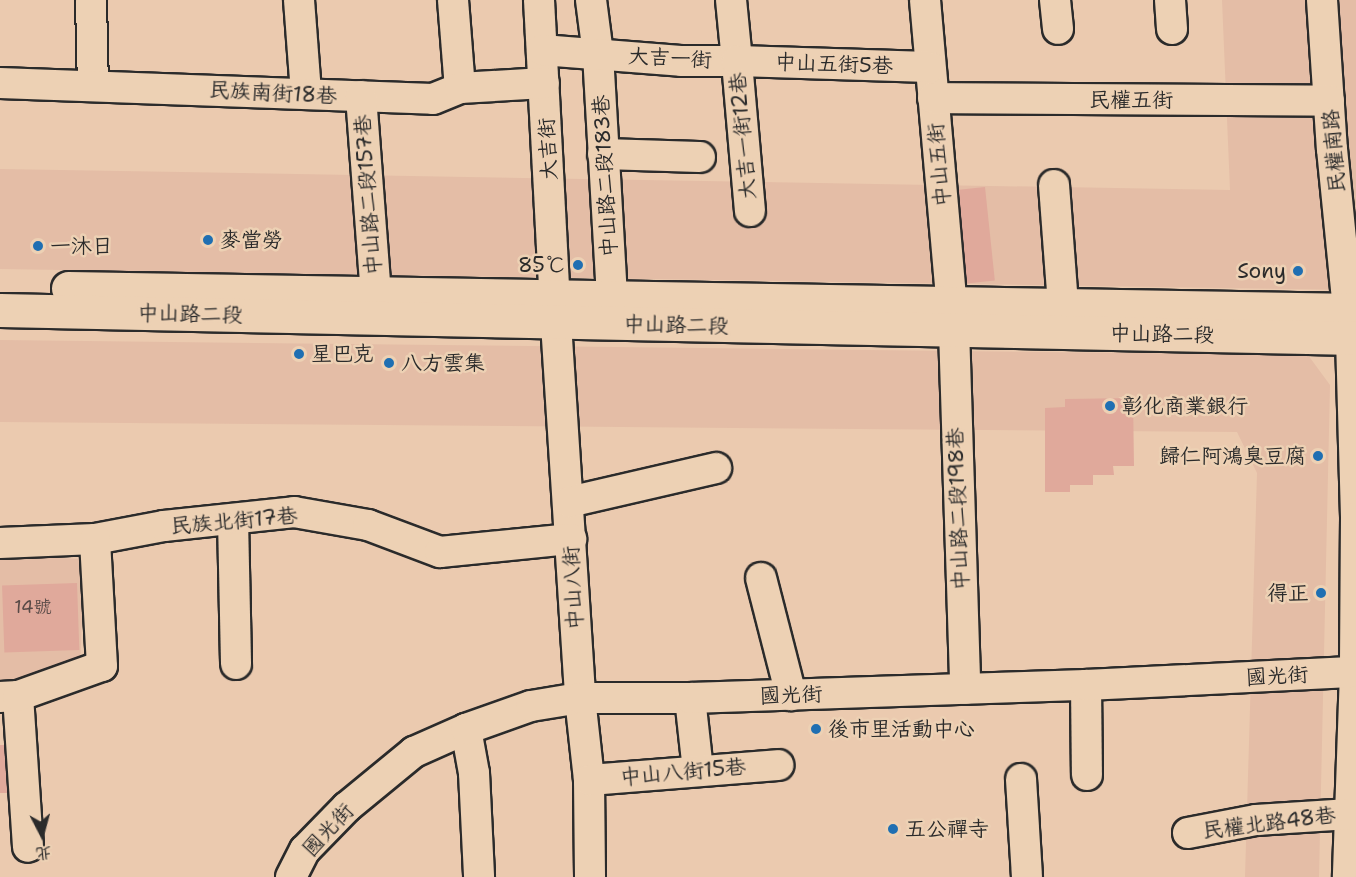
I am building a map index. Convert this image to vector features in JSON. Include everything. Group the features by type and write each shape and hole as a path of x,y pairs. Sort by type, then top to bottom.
{"main road":[{"name":"中山路二段","path":"0,287 376,294 555,310 612,299 953,316 1063,305 1353,324"},
{"name":"中山路二段","path":"0,310 555,310 1353,324"}],"street":[{"path":"91,0 93,86"},
{"path":"299,0 306,94"},
{"path":"453,0 460,88"},
{"name":"大吉街","path":"539,0 555,310"},
{"name":"中山路二段183巷","path":"591,0 598,54 612,299"},
{"name":"大吉一街","path":"542,50 681,61 737,61 731,0"},
{"name":"中山五街","path":"925,0 953,316"},
{"name":"民權南路","path":"1322,0 1329,101 1344,148 1353,324 1356,519 1351,867"},
{"name":"中山五街5巷","path":"737,61 930,67"},
{"name":"大吉一街12巷","path":"737,61 750,211"},
{"name":"民族南街18巷","path":"0,83 433,99 460,88 544,83"},
{"name":"中山路二段157巷","path":"361,96 376,294"},
{"name":"民權五街","path":"933,98 1329,101"},
{"path":"603,154 700,157"},
{"path":"1054,185 1063,305"},
{"name":"中山八街","path":"555,310 580,698 589,780 590,877"},
{"name":"中山路二段198巷","path":"953,316 964,689"},
{"path":"569,502 716,468"},
{"name":"民族北街17巷","path":"0,543 96,539 164,526 294,512 368,525 440,552 571,539"},
{"path":"233,519 236,664"},
{"path":"28,847 9,696 102,666 96,539"},
{"path":"761,578 791,694"},
{"name":"國光街","path":"291,877 306,850 347,807 414,752 466,729 531,706 580,698 690,698 1086,685 1355,672"},
{"path":"1086,685 1087,775"},
{"path":"690,698 698,771"},
{"path":"466,729 474,773 479,877"},
{"name":"中山八街15巷","path":"589,780 778,765"},
{"path":"1021,779 1027,877"},
{"name":"民權北路48巷","path":"1188,833 1256,820 1350,814"}],"shaded area":[{"path":"1222,0 1356,0 1356,290 0,269 0,169 1230,190"},
{"path":"0,340 1308,355 1330,385 1319,877 1245,877 1257,473 1237,432 0,422"},
{"path":"0,556 84,559 80,683 0,680"}],"building":[{"path":"985,187 995,280 964,284 954,190"},
{"path":"1133,398 1134,466 1113,466 1114,475 1093,475 1093,485 1070,485 1070,492 1045,492 1045,408 1065,407 1065,399"},
{"path":"77,583 79,650 4,653 2,586"},
{"path":"0,745 7,745 7,793 0,793"}],"place":[{"name":"麥當勞","path":"208,240"},
{"name":"一沐日","path":"38,246"},
{"name":"85℃","path":"578,265"},
{"name":"Sony","path":"1298,271"},
{"name":"星巴克","path":"299,354"},
{"name":"八方雲集","path":"389,363"},
{"name":"彰化商業銀行","path":"1110,406"},
{"name":"歸仁阿鴻臭豆腐","path":"1318,456"},
{"name":"得正","path":"1321,593"},
{"name":"後市里活動中心","path":"816,729"},
{"name":"五公禪寺","path":"893,829"}]}
